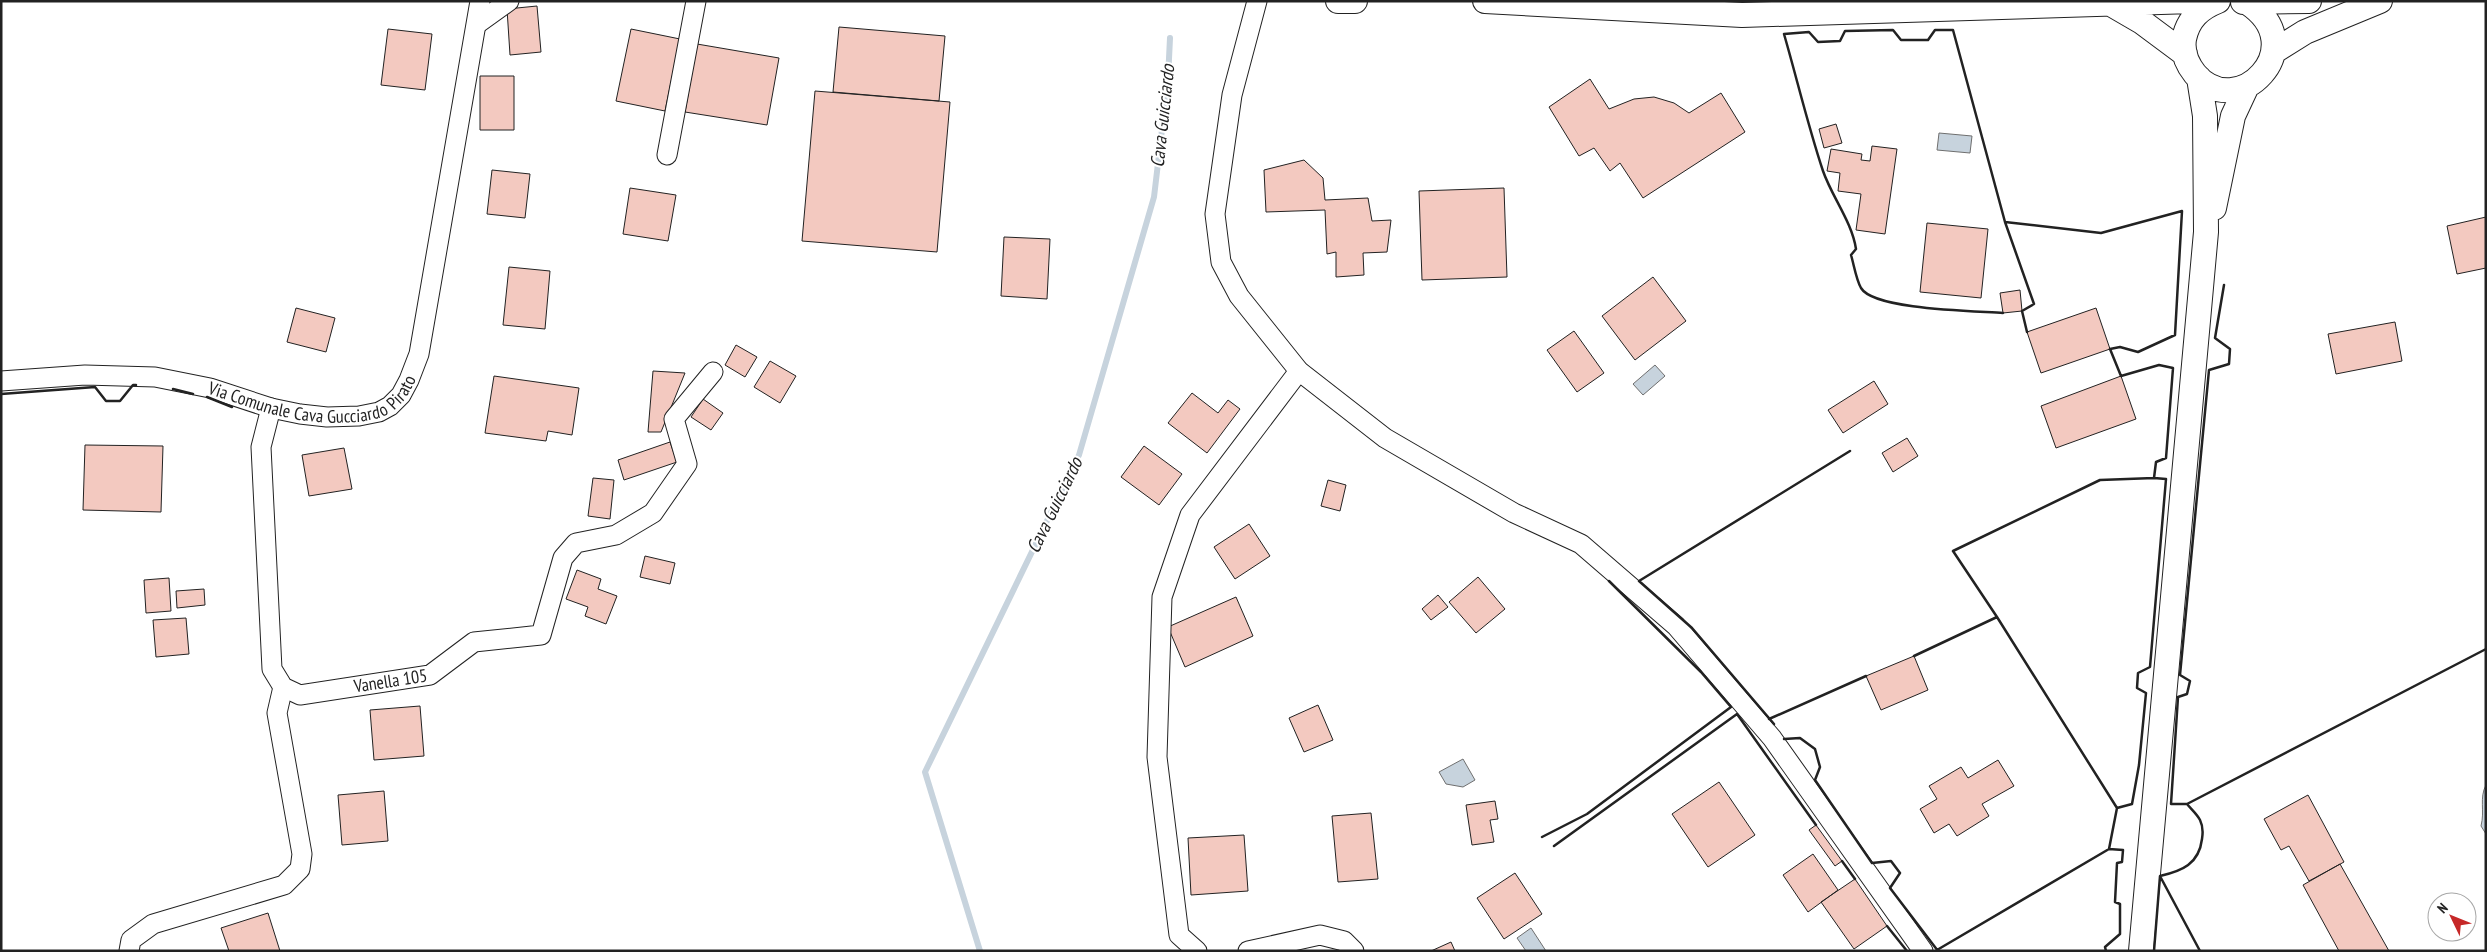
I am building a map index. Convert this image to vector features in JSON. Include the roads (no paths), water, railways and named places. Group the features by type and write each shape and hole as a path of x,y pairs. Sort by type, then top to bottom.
{"street":[{"name":"Via Comunale Cava Gucciardo Pirato","path":"1,381 85,375 155,377 210,388 271,408 327,417 372,413 390,406 401,395 419,354 480,1"},
{"path":"477,24 509,1"},
{"path":"667,155 696,1"},
{"path":"1257,1 1232,95 1215,214 1221,262 1238,296 1300,371 1385,438 1514,513 1581,544 1676,626 1772,738 1923,951"},
{"path":"1338,1 1355,1"},
{"path":"1485,1 1735,8 2109,4 2193,1"},
{"path":"2218,1 2206,6 2196,14 2188,26 2184,40 2185,54 2190,68 2210,86 2235,90 2247,86 2260,78 2269,66 2274,52 2274,37 2269,23 2260,12 2244,2"},
{"path":"2244,2 2309,1"},
{"path":"2274,52 2305,32 2380,1"},
{"path":"2109,4 2142,22 2185,54"},
{"path":"2141,951 2206,232 2205,116 2199,78"},
{"path":"2206,232 2218,193 2233,116 2247,86"},
{"path":"1196,951 1179,935 1157,757 1162,597 1190,515 1300,371"},
{"name":"Vanella 105","path":"283,687 300,694 430,675 474,642 541,635 563,558 576,543 616,535 653,513 687,464 674,419 713,372"},
{"path":"129,951 131,940 153,924 284,885 300,869 302,854 277,713 283,687 272,669 262,457 262,448 271,408"},
{"path":"1248,951 1320,936 1344,941 1354,951"}],"waterway":[{"name":"Cava Guicciardo","path":"980,951 925,772 1079,455 1154,197 1168,79 1170,38"}]}
